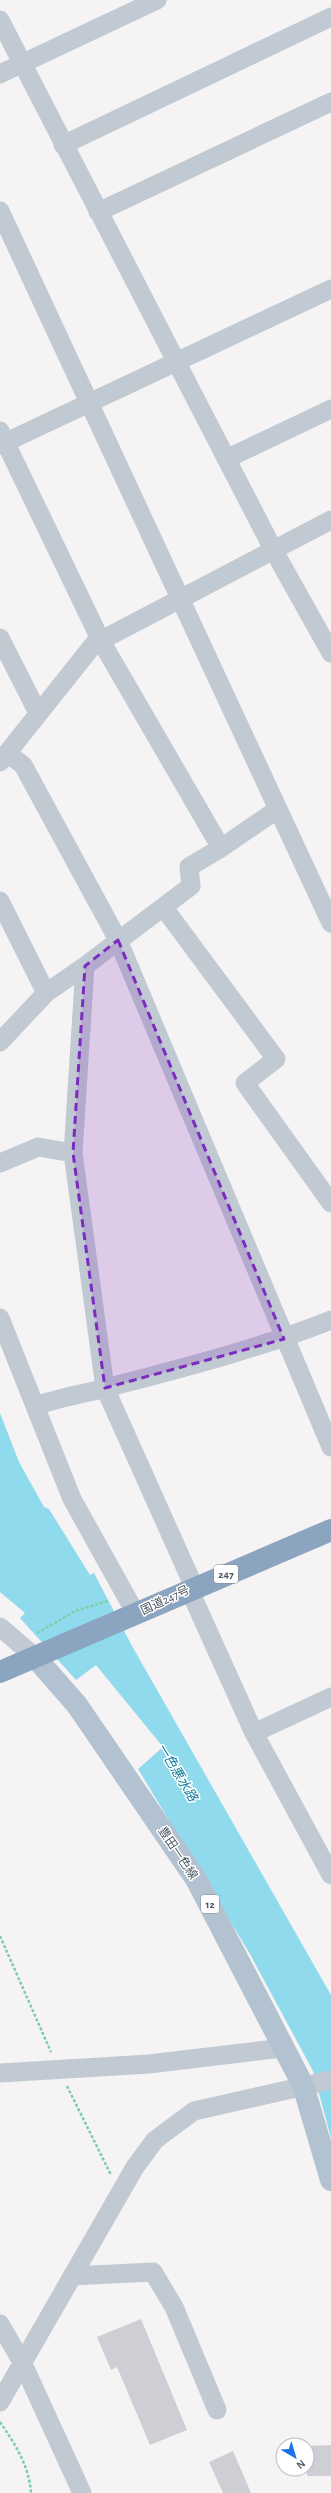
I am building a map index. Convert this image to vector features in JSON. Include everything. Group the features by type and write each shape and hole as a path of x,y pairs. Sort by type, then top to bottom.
{"highway":[{"name":"国道247号","path":"0,1672 129,1617 189,1589 331,1530"}],"main road":[{"name":"豊田一色線","path":"43,1654 196,1880 283,2048 317,2083 331,2180"}],"street":[{"path":"0,74 22,65 157,0"},
{"path":"63,146 331,17"},
{"path":"0,20 63,146 274,551 331,653"},
{"path":"98,212 331,102"},
{"path":"0,211 278,808 325,894 331,923"},
{"path":"221,848 101,640 2,439 89,403 331,289"},
{"path":"226,459 331,409"},
{"path":"331,520 182,600 94,644 3,758 23,765 118,940 284,1339 331,1447"},
{"path":"0,638 38,713"},
{"path":"0,1042 46,993 164,908 191,886 189,867 221,848 278,808"},
{"path":"0,901 46,993"},
{"path":"164,908 276,1059 245,1083 331,1203"},
{"path":"85,966 73,1153 105,1388 191,1580 189,1589 254,1733 331,1875"},
{"path":"0,1163 38,1147 73,1153"},
{"path":"0,1318 72,1500 129,1617"},
{"path":"36,1406 71,1394 105,1388 284,1339 331,1320"},
{"path":"0,1627 43,1654"},
{"path":"254,1733 331,1697"},
{"path":"0,2073 149,2064 283,2048"},
{"path":"0,2402 135,2167 155,2140 194,2111 317,2083"},
{"path":"72,2276 153,2272 174,2307 216,2410"},
{"path":"0,2324 23,2364 82,2493"}],"path":[{"path":"33,1635 75,1611 113,1600"},
{"path":"0,1936 59,2070 120,2193"},
{"path":"0,2422 20,2451 30,2479 31,2493"}],"highlighted area":[{"path":"118,940 284,1339 105,1388 73,1153 85,966"}],"water":[{"name":"一色悪水路","path":"0,1413 19,1462 44,1507 49,1509 90,1575 94,1573 132,1646 331,1995 331,2138 313,2071 250,1954 138,1769 163,1747 96,1665 76,1680 20,1618 25,1613 0,1592"}],"building":[{"path":"141,2319 187,2430 150,2445 117,2367 111,2370 97,2337"},
{"path":"331,2445 331,2476 315,2476 315,2446"},
{"path":"233,2451 251,2493 223,2493 209,2462"}]}
